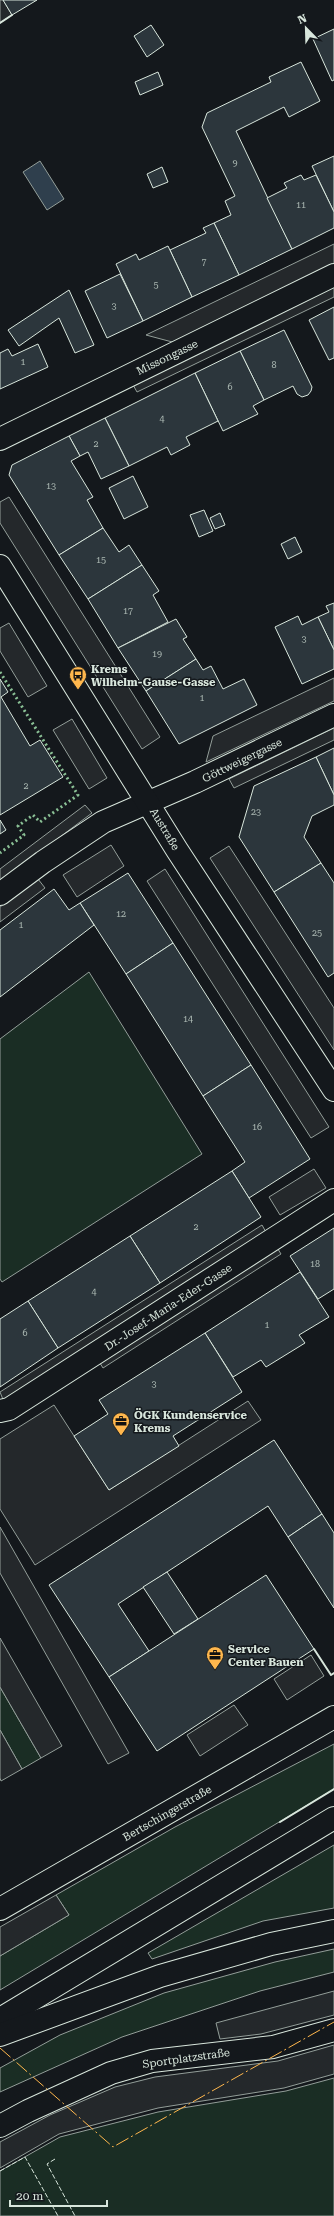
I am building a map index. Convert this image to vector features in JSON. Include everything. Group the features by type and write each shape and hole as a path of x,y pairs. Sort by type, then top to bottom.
{"main road":[{"name":"Missongasse","path":"0,439 334,275"},
{"name":"Austraße","path":"0,566 177,850 334,1090"},
{"name":"Göttweigergasse","path":"0,894 43,862 103,822 149,803 334,715"},
{"name":"Dr.-Josef-Maria-Eder-Gasse","path":"0,1411 9,1409 334,1200"},
{"name":"Bertschingerstraße","path":"0,1909 334,1716"},
{"path":"0,2019 334,1818"},
{"path":"0,2035 160,1976 271,1944 334,1931"},
{"name":"Sportplatzstraße","path":"0,2126 28,2111 111,2073 152,2061 273,2047 334,2030"}],"green space":[{"path":"89,972 202,1154 2,1282 0,1279 0,1039"},
{"path":"0,1687 41,1758 22,1769 0,1730"},
{"path":"334,1744 334,1789 0,1990 0,1956 69,1915 56,1895 175,1827"},
{"path":"334,1845 334,1908 263,1921 152,1959 148,1953"},
{"path":"334,1949 334,1972 260,1991 122,2037 0,2092 0,2068 60,2035 164,1993 275,1962"},
{"path":"334,2078 334,2216 0,2216 0,2171 60,2137 158,2112 286,2091"}],"shaded area":[{"path":"0,0 3,0 12,15 0,23"},
{"path":"334,244 334,266 176,343 146,335"},
{"path":"334,285 334,297 137,392 132,383"},
{"path":"9,497 160,737 142,749 0,523 0,502"},
{"path":"9,623 47,686 28,697 0,651 0,628"},
{"path":"334,678 334,701 206,762 213,736"},
{"path":"72,719 107,778 89,789 53,730"},
{"path":"334,728 334,740 234,788 229,779"},
{"path":"85,805 92,813 0,882 0,869"},
{"path":"111,845 124,866 77,897 63,875"},
{"path":"229,846 334,1008 334,1050 210,858"},
{"path":"165,869 329,1127 311,1138 147,881"},
{"path":"38,879 45,888 0,922 0,907"},
{"path":"314,1169 326,1188 280,1215 269,1197"},
{"path":"262,1225 267,1234 4,1402 0,1392"},
{"path":"276,1246 281,1254 103,1368 98,1360"},
{"path":"248,1401 261,1420 35,1565 0,1509 0,1439 54,1405 109,1490"},
{"path":"0,1527 129,1753 108,1764 0,1573"},
{"path":"0,1638 62,1746 41,1758 0,1687"},
{"path":"311,1655 324,1676 287,1700 274,1679"},
{"path":"234,1705 248,1725 200,1756 187,1735"},
{"path":"0,1730 22,1769 1,1781 0,1778"},
{"path":"56,1895 69,1915 0,1956 0,1927"},
{"path":"334,1991 334,2015 261,2034 220,2039 216,2023"},
{"path":"334,2045 334,2074 284,2088 158,2108 59,2134 0,2168 0,2142 50,2115 115,2087 155,2077 278,2061"}],"water":[{"path":"40,161 64,199 47,210 23,172"}],"building":[{"path":"3,0 37,0 12,15"},
{"path":"151,25 164,45 147,57 134,36"},
{"path":"334,29 334,80 332,81 313,39"},
{"path":"301,62 320,101 289,117 284,107 236,131 292,249 239,275 214,223 231,215 225,201 235,196 202,127 207,113 271,82 269,77"},
{"path":"158,72 163,85 140,95 135,82"},
{"path":"334,156 334,212 312,166"},
{"path":"162,167 168,182 153,188 147,174"},
{"path":"301,175 304,180 316,175 334,212 334,228 292,249 267,198 287,188 284,183"},
{"path":"214,223 239,275 192,297 170,250 206,233 203,228"},
{"path":"168,246 192,297 143,321 116,264 136,254 139,260"},
{"path":"120,274 143,321 107,338 85,291"},
{"path":"69,290 94,345 75,353 59,318 19,346 8,330"},
{"path":"334,307 334,358 329,360 309,320"},
{"path":"284,330 312,387 311,391 308,395 302,397 297,394 293,386 264,400 240,351"},
{"path":"38,344 48,367 0,389 0,353 8,349 12,356"},
{"path":"240,351 264,400 253,406 258,414 223,431 195,373"},
{"path":"195,373 218,421 186,437 190,445 171,455 167,447 129,466 105,418"},
{"path":"105,418 129,466 101,479 88,452 80,456 69,436"},
{"path":"69,436 80,456 71,461 93,497 87,500 103,528 59,555 9,475 12,465"},
{"path":"133,476 148,507 124,519 109,488"},
{"path":"204,510 213,531 199,537 190,515"},
{"path":"220,513 225,525 215,529 210,518"},
{"path":"103,528 119,552 129,545 142,565 88,599 59,555"},
{"path":"295,537 302,552 288,559 281,544"},
{"path":"142,565 159,591 153,595 168,622 118,648 88,599"},
{"path":"334,603 334,650 318,617 329,612 326,606"},
{"path":"298,616 302,625 318,617 334,650 334,669 302,684 275,627"},
{"path":"176,619 187,637 183,639 196,659 146,691 118,648"},
{"path":"196,659 203,670 211,666 223,689 244,679 257,705 179,744 146,691"},
{"path":"0,679 8,692 1,697 30,746 40,740 63,777 0,815"},
{"path":"334,748 334,795 316,757"},
{"path":"316,757 334,795 334,805 312,816 304,837 321,863 274,892 239,837 254,786"},
{"path":"0,820 6,830 0,834"},
{"path":"321,863 334,883 334,973 328,977 274,892"},
{"path":"128,873 173,943 126,974 80,903"},
{"path":"54,889 69,910 80,903 94,925 0,997 0,930"},
{"path":"173,943 251,1065 203,1096 126,974"},
{"path":"251,1065 310,1159 249,1198 232,1171 245,1162 203,1096"},
{"path":"232,1171 261,1217 160,1283 130,1236"},
{"path":"334,1228 334,1289 318,1299 290,1256"},
{"path":"130,1236 160,1283 58,1348 28,1301"},
{"path":"300,1272 329,1317 299,1335 305,1343 266,1367 261,1360 233,1377 205,1333"},
{"path":"28,1301 58,1348 0,1387 0,1319"},
{"path":"205,1333 242,1392 173,1436 179,1446 109,1490 74,1436 108,1414 99,1400"},
{"path":"274,1440 322,1514 288,1537 268,1506 118,1604 149,1651 109,1677 49,1585"},
{"path":"322,1514 334,1533 334,1608 288,1537"},
{"path":"167,1572 198,1619 174,1634 143,1587"},
{"path":"266,1575 314,1649 157,1751 109,1677"}],"hedge":[{"path":"0,672 78,795 40,822 33,815 18,826 24,835 0,853"}],"fence":[{"path":"0,2171 25,2157 58,2216"},
{"path":"55,2159 47,2164 75,2216"}],"wall":[{"path":"0,23 12,15"},
{"path":"314,1649 331,1675 334,1673"},
{"path":"280,1822 334,1789"}],"power":[{"path":"0,2048 113,2147 334,2022"}],"place":[{"name":"Krems Wilhelm-Gause-Gasse","path":"78,690"},
{"name":"ÖGK Kundenservice Krems","path":"121,1436"},
{"name":"Service Center Bauen","path":"215,1670"}]}
